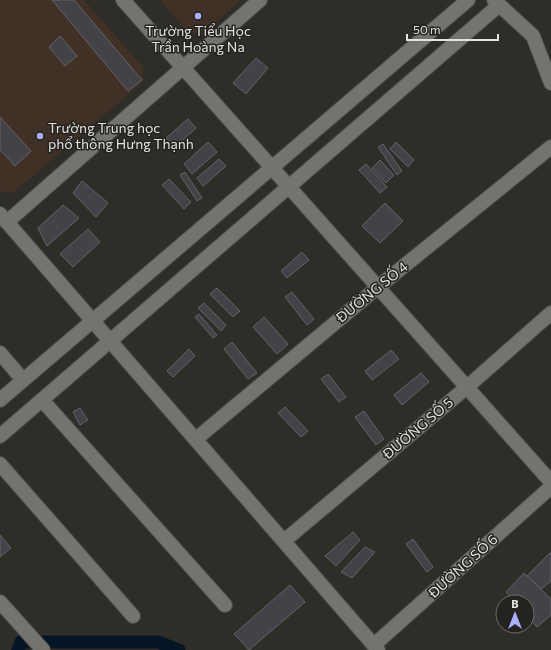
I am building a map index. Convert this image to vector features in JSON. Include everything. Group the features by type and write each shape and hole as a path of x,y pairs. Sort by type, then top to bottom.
{"street":[{"path":"123,0 551,482"},
{"path":"260,0 183,68 4,218 376,648"},
{"path":"0,400 468,0"},
{"path":"0,436 289,186 496,3 533,36 551,83"},
{"name":"ĐƯỜNG SỐ 4","path":"196,439 378,287 551,147"},
{"name":"ĐƯỜNG SỐ 5","path":"284,541 467,387 551,313"},
{"path":"0,353 23,380"},
{"path":"42,400 225,605"},
{"path":"0,464 133,616"},
{"name":"ĐƯỜNG SỐ 6","path":"376,648 551,487"},
{"path":"1,605 13,616 43,650"}],"shaded area":[{"name":"Trường Trung học phổ thông Hưng Thạnh","path":"0,0 84,0 143,67 144,81 13,193 0,191"},
{"name":"Trường Tiểu Học Trần Hoàng Na","path":"160,0 241,0 202,34 189,33"}],"building":[{"path":"52,0 74,0 142,80 128,91"},
{"path":"60,36 77,56 65,66 49,47"},
{"path":"256,58 268,68 246,94 233,83"},
{"path":"0,117 31,151 15,166 0,150"},
{"path":"188,119 196,128 175,147 166,138"},
{"path":"208,142 217,152 192,174 184,164"},
{"path":"396,142 414,160 408,167 390,149"},
{"path":"383,144 402,171 397,175 378,147"},
{"path":"219,159 226,166 203,186 197,178"},
{"path":"380,160 394,175 386,183 372,168"},
{"path":"366,164 387,187 380,193 359,170"},
{"path":"185,172 202,198 197,201 180,175"},
{"path":"169,179 191,202 184,209 162,185"},
{"path":"82,181 108,203 96,217 73,193"},
{"path":"385,203 403,221 380,243 362,226"},
{"path":"63,205 79,218 47,246 38,228"},
{"path":"88,229 100,242 73,267 60,254"},
{"path":"302,252 309,260 287,278 281,271"},
{"path":"217,288 240,311 233,317 210,294"},
{"path":"292,292 314,319 307,325 285,297"},
{"path":"204,303 226,325 221,331 198,308"},
{"path":"199,314 217,335 213,338 195,317"},
{"path":"264,317 288,344 277,354 253,327"},
{"path":"232,342 257,373 248,379 224,349"},
{"path":"189,349 195,356 173,377 167,371"},
{"path":"391,350 399,359 372,380 365,371"},
{"path":"421,373 429,382 402,405 394,395"},
{"path":"328,374 346,397 339,402 321,379"},
{"path":"285,407 308,431 301,437 278,413"},
{"path":"80,408 88,420 80,425 73,412"},
{"path":"364,411 384,439 376,445 355,417"},
{"path":"353,532 360,540 336,566 325,556"},
{"path":"0,535 11,548 0,557"},
{"path":"413,539 433,567 427,572 406,544"},
{"path":"365,547 375,552 352,578 341,572"},
{"path":"551,552 551,581 541,589 527,576"},
{"path":"524,573 551,599 551,615 537,627 535,625 535,594 508,594 506,592"},
{"path":"290,585 305,602 249,650 234,634"}],"waterway":[{"path":"18,650 21,642 158,642 179,650"}],"place":[{"name":"Trường Tiểu Học Trần Hoàng Na","path":"198,16"},
{"name":"Trường Trung học phổ thông Hưng Thạnh","path":"40,136"}]}
